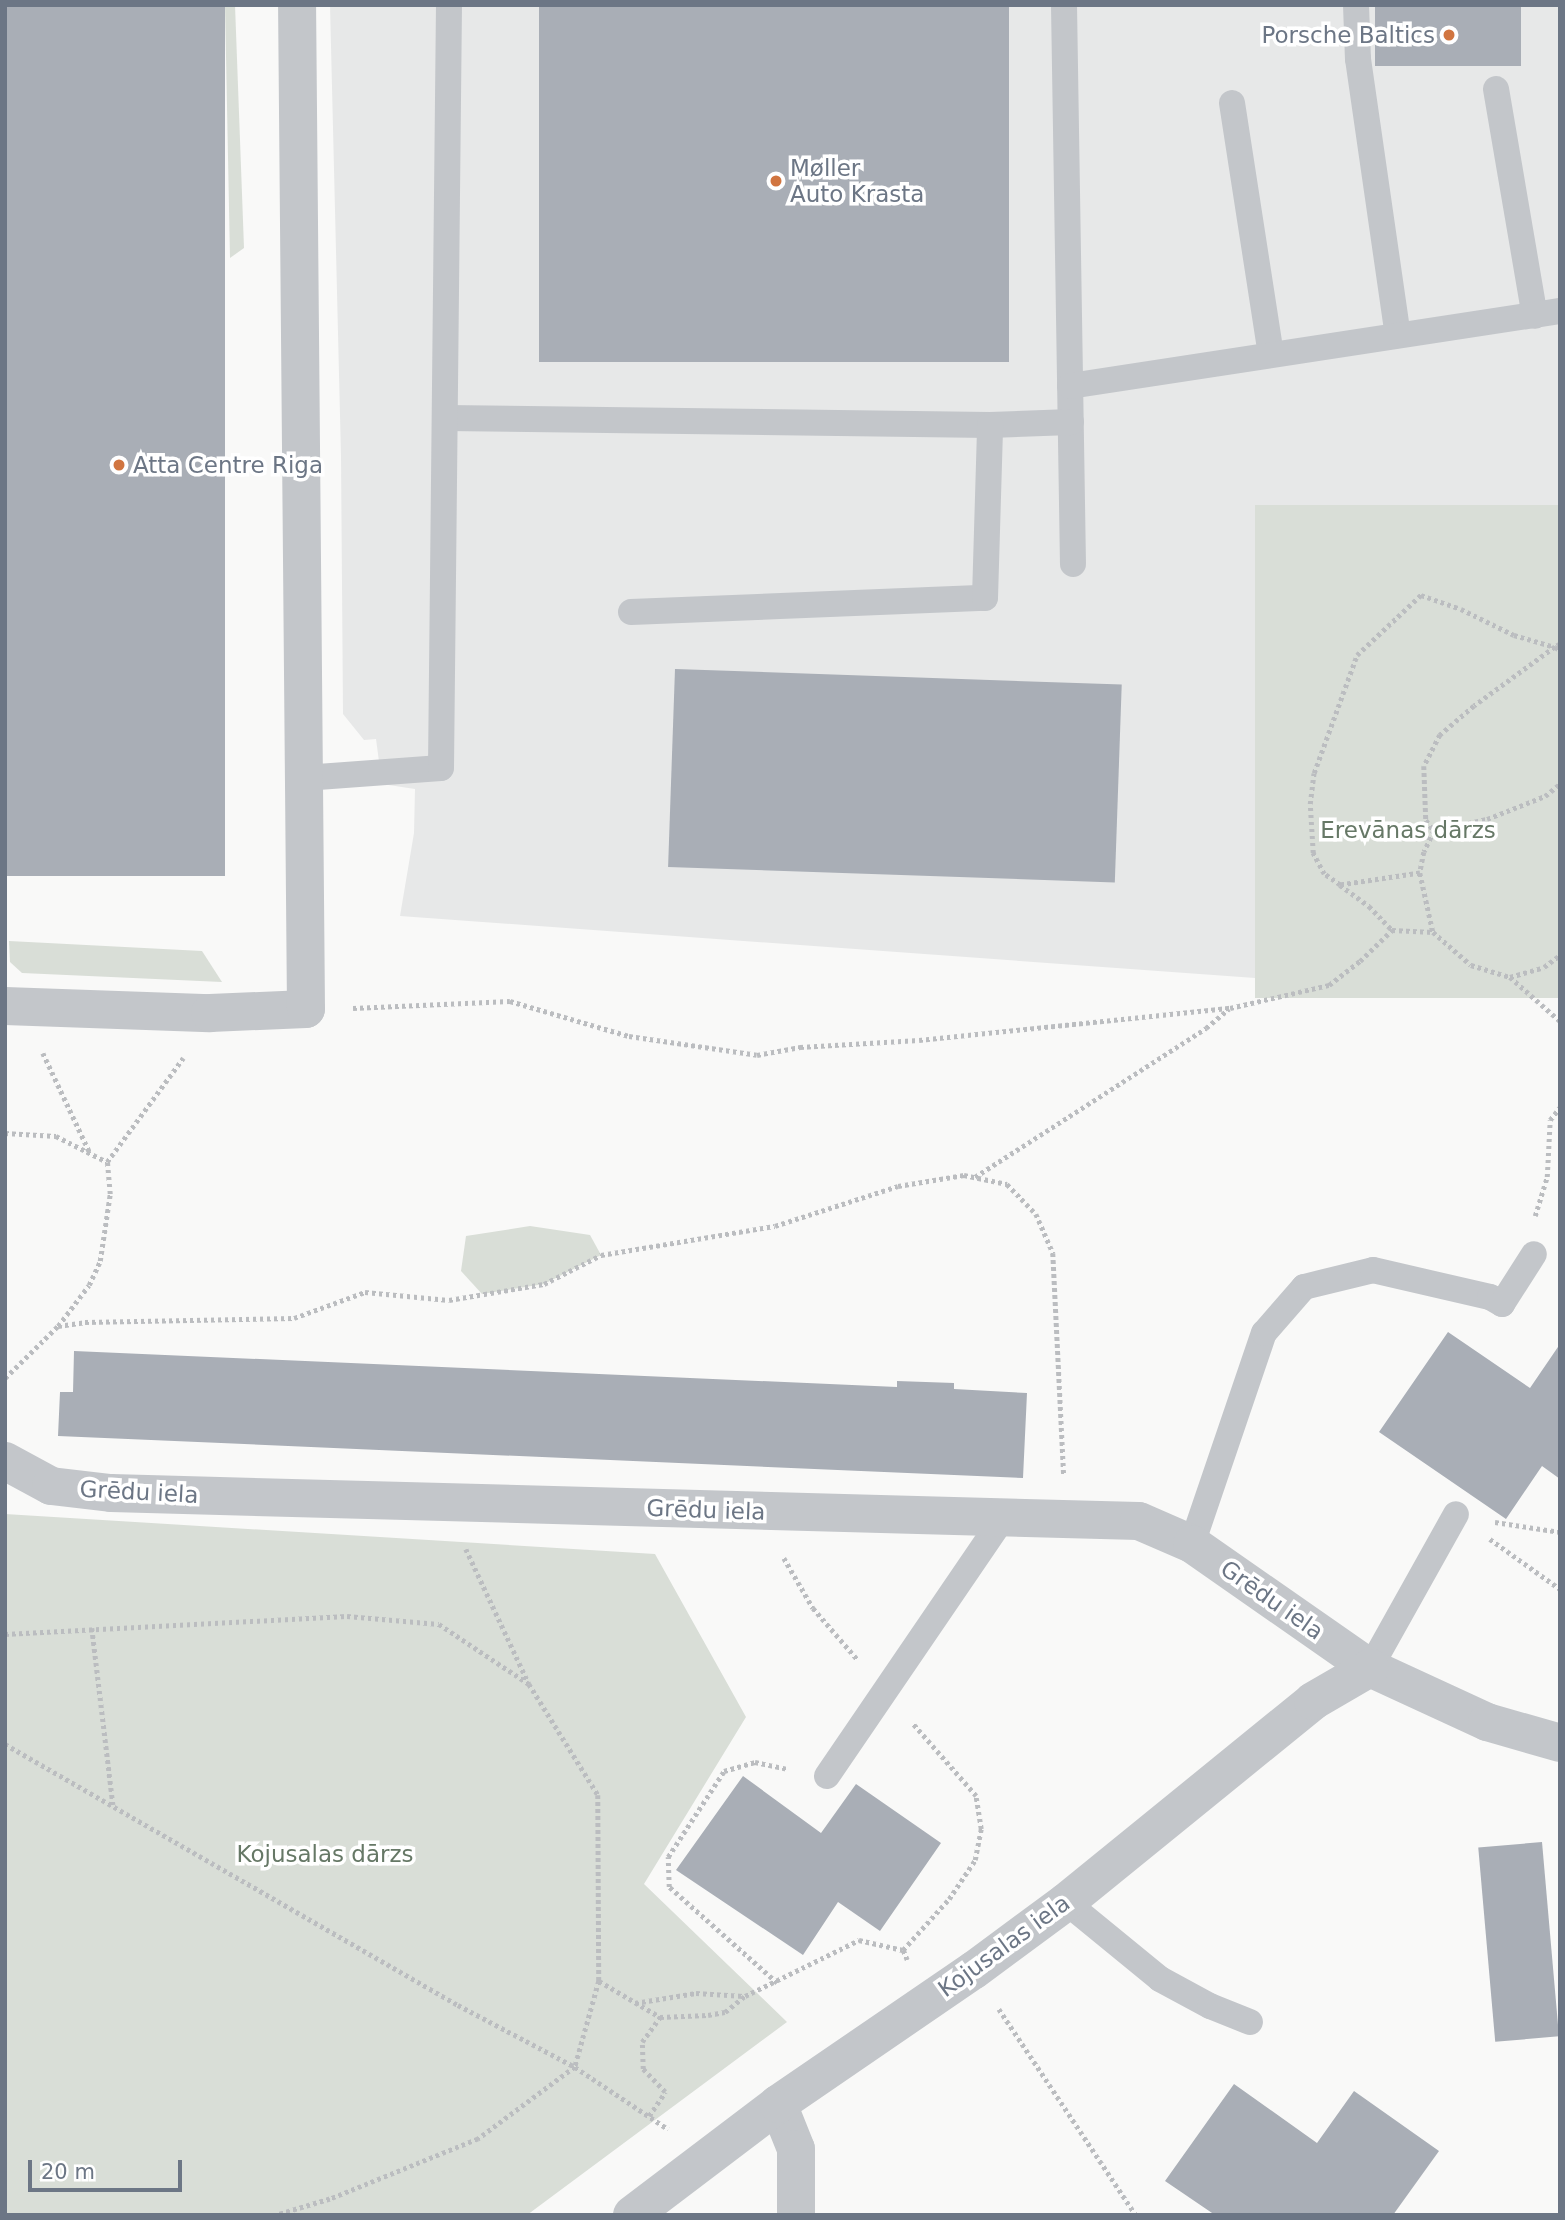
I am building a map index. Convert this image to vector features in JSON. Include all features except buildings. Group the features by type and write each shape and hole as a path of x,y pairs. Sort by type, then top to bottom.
{"street":[{"path":"21,1006 209,1013 306,1009 297,5"},
{"name":"Grēdu iela","path":"5,1461 51,1486 111,1493 1139,1521 1192,1544 1370,1668 1486,1722 1560,1742"},
{"name":"Kojusalas iela","path":"632,2215 778,2104 974,1970 1066,1902 1313,1701 1370,1668"},
{"path":"778,2104 796,2149 796,2215"}],"lane":[{"path":"304,778 441,768 449,5"},
{"path":"1064,5 1073,564"},
{"path":"1356,5 1358,59 1398,335"},
{"path":"1070,386 1547,314 1496,89"},
{"path":"1232,103 1271,354"},
{"path":"446,418 990,425 1070,422"},
{"path":"631,612 985,598 991,479 990,425"},
{"path":"1192,1544 1264,1333 1304,1287 1373,1270 1490,1297 1502,1304 1534,1254"},
{"path":"1370,1668 1456,1514"},
{"path":"827,1776 1003,1518"},
{"path":"1066,1902 1160,1979 1210,2006 1250,2022"}],"path":[{"path":"1433,932 1392,930 1370,906 1324,874 1313,853 1310,804 1314,773 1357,655 1421,595 1461,609 1514,635 1558,647"},
{"path":"1434,831 1426,820 1424,766 1440,735 1558,647"},
{"path":"1434,831 1487,819 1545,796 1560,784"},
{"path":"1434,831 1424,852 1420,873 1433,932 1471,965 1510,977 1560,1021"},
{"path":"1340,885 1420,873"},
{"path":"306,1009 510,1001 629,1036 757,1055 800,1047 919,1040 1230,1008 1329,985 1360,961 1392,930"},
{"path":"1510,977 1544,967 1560,955"},
{"path":"21,1006 90,1153"},
{"path":"975,1177 1206,1028 1230,1008"},
{"path":"5,1378 58,1326 89,1285 100,1261 110,1194 107,1162 159,1087 195,1044 209,1013"},
{"path":"1534,1254 1528,1238 1547,1177 1550,1120 1560,1107"},
{"path":"5,1133 56,1136 107,1162"},
{"path":"58,1326 85,1322 294,1318 365,1292 449,1300 544,1284 601,1255 775,1226 916,1181 964,1175 975,1177 1007,1184 1036,1214 1053,1253 1066,1519"},
{"path":"277,2215 330,2199 478,2139 575,2067 599,1981 598,1796 529,1685 444,1502"},
{"path":"780,1512 784,1563 813,1608 976,1796 981,1829 975,1860 949,1899 903,1950"},
{"path":"1456,1514 1560,1532"},
{"path":"1456,1514 1560,1589"},
{"path":"5,1634 347,1616 439,1624 529,1685"},
{"path":"92,1628 113,1806"},
{"path":"5,1744 458,2005 575,2067 709,2157"},
{"path":"777,1983 669,1887 668,1857 724,1771 755,1762 827,1776"},
{"path":"599,1981 660,2017 725,2012 745,1996 777,1983 859,1940 903,1950"},
{"path":"903,1950 926,2002"},
{"path":"974,1970 1136,2215"},
{"path":"635,2003 696,1993 745,1996"},
{"path":"649,2117 665,2092 643,2068 642,2042 660,2017"}],"shaded area":[{"path":"330,5 1560,5 1560,505 1260,556 1255,978 400,916 414,833 415,789 382,784 376,739 364,740 343,714 341,456"}],"green space":[{"path":"225,5 235,5 244,248 230,258"},
{"name":"Erevānas dārzs","path":"1255,505 1560,505 1560,998 1255,998"},
{"path":"9,941 202,951 222,982 22,973 10,962"},
{"path":"530,1226 590,1235 601,1255 544,1284 482,1294 461,1271 466,1236"},
{"name":"Kojusalas dārzs","path":"5,1514 655,1554 746,1717 644,1884 787,2022 527,2215 5,2215"}],"place":[{"name":"Porsche Baltics","path":"1449,35"},
{"name":"Møller Auto Krasta","path":"776,181"},
{"name":"Atta Centre Riga","path":"119,465"}]}
